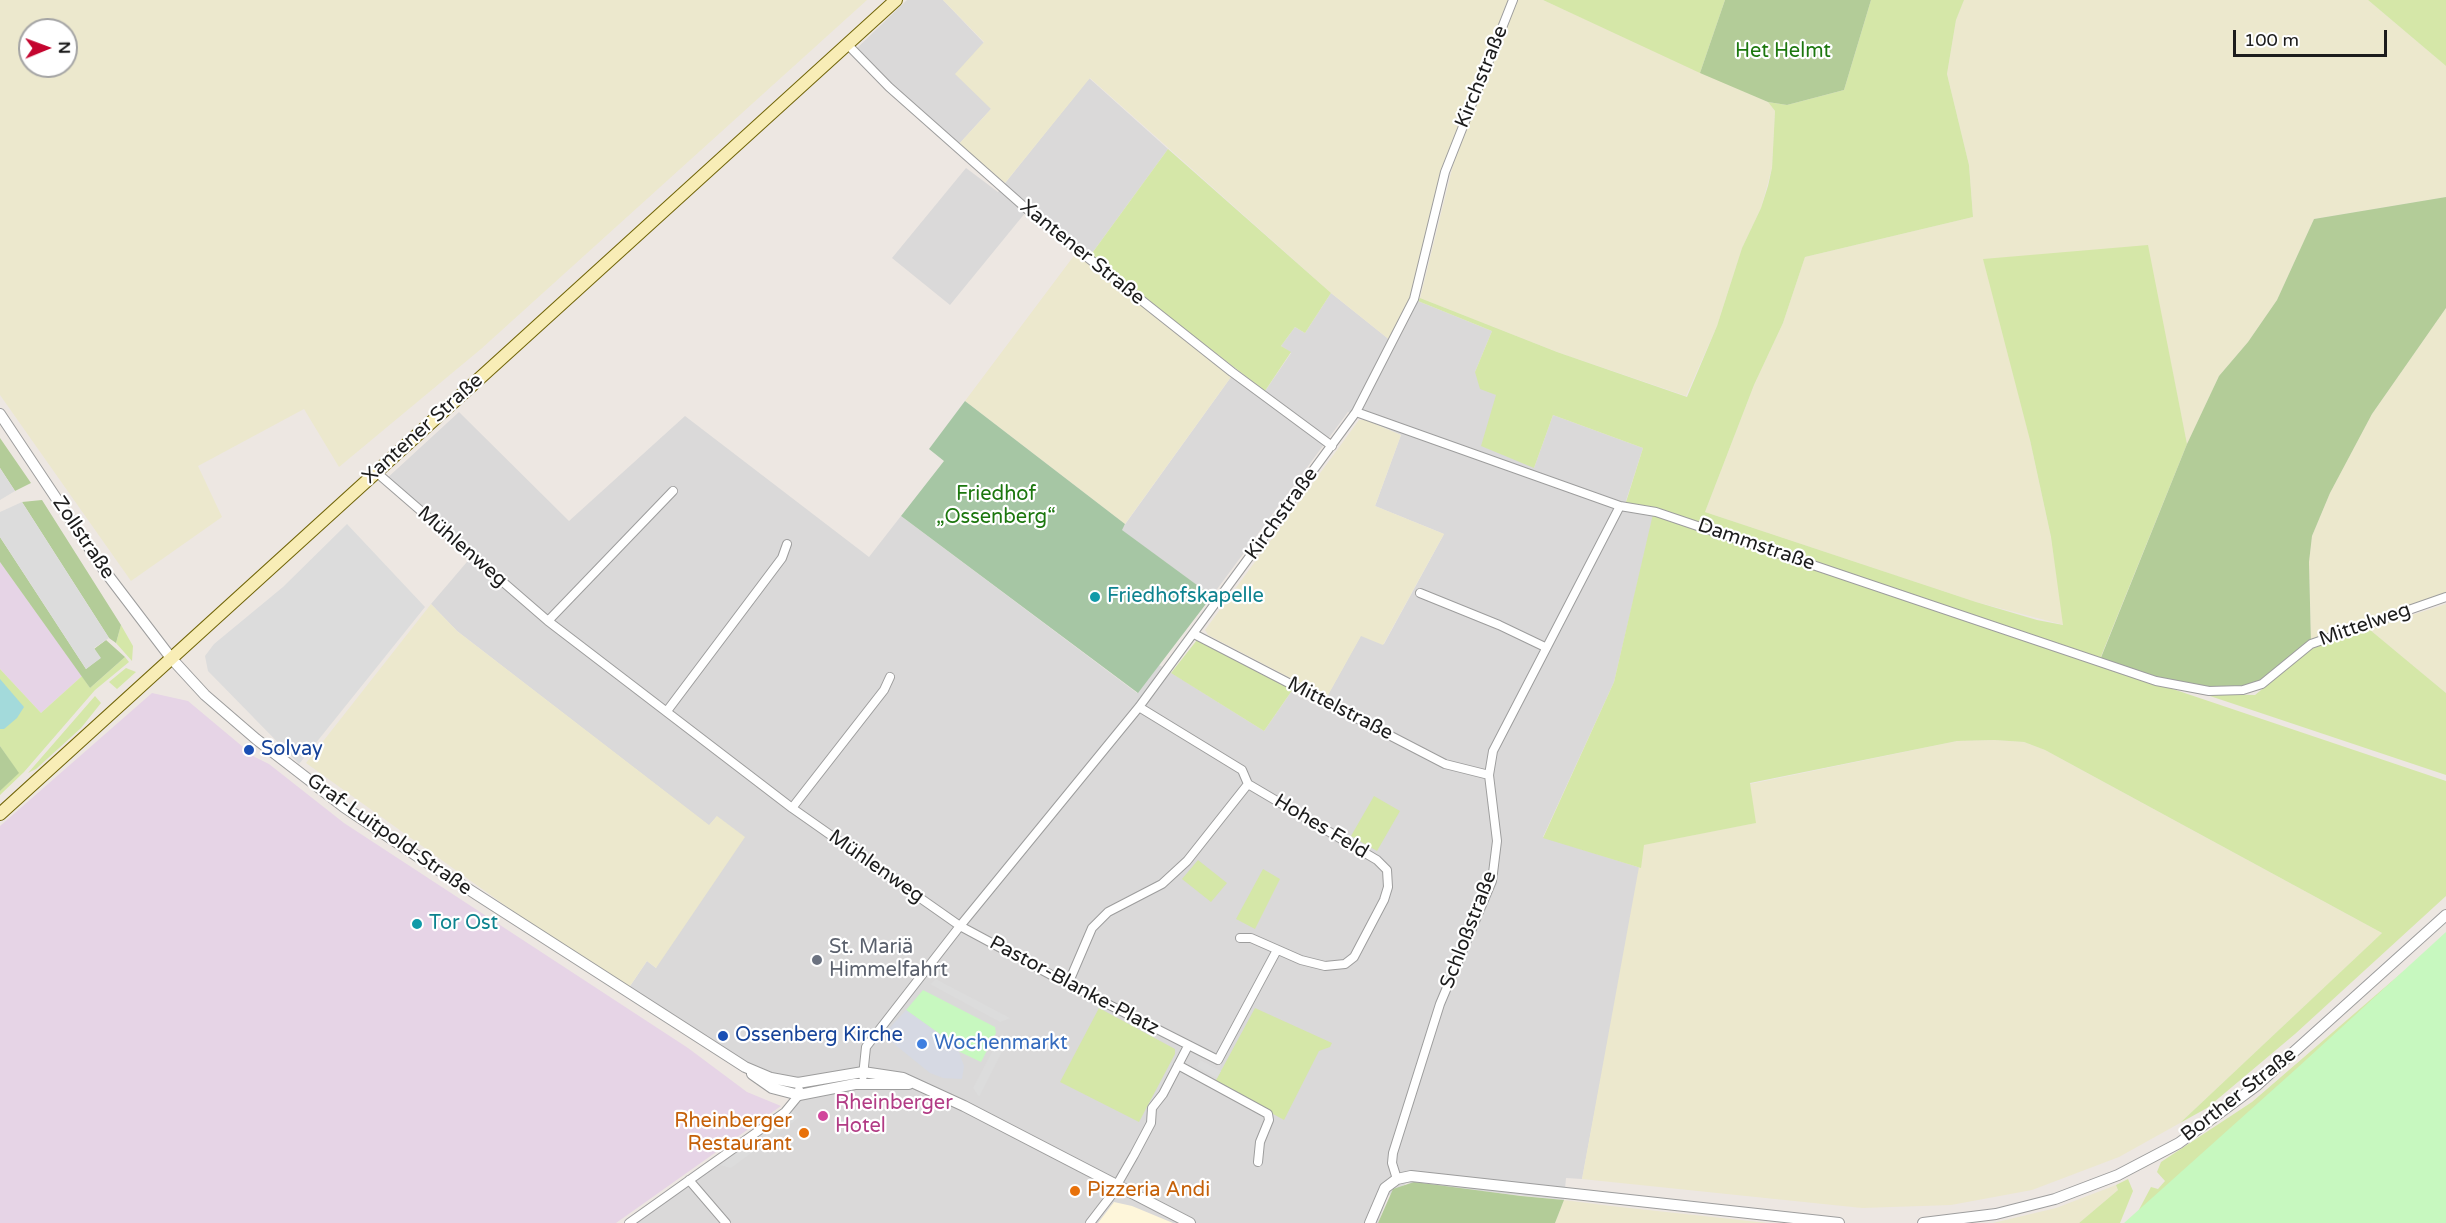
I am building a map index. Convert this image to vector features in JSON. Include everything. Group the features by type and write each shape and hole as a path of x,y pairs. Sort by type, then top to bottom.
{"main road":[{"name":"Xantener Straße","path":"0,814 896,0"}],"street":[{"name":"Kirchstraße","path":"862,1083 866,1047 960,926 1139,707 1356,412 1414,299 1445,172 1513,0"},
{"name":"Xantener Straße","path":"847,44 889,87 1029,211 1232,372 1332,446"},
{"name":"Dammstraße","path":"1356,412 1620,506 1656,512 2156,681"},
{"name":"Zollstraße","path":"0,414 104,570 171,658"},
{"name":"Mühlenweg","path":"376,472 548,621 792,808 960,926"},
{"path":"548,621 673,491"},
{"name":"Schloßstraße","path":"1397,1179 1392,1163 1393,1153 1437,1015 1492,881 1497,841 1488,775 1493,751 1620,506"},
{"path":"667,711 782,558 787,544"},
{"path":"1420,593 1545,647"},
{"name":"Mittelweg","path":"2156,681 2209,691 2243,690 2262,684 2311,644 2446,597"},
{"name":"Mittelstraße","path":"1194,634 1445,764 1488,775"},
{"name":"Graf-Luitpold-Straße","path":"171,658 205,694 240,725 344,807 647,1007 745,1068 771,1078 798,1083 863,1072 896,1076 918,1084 1190,1223"},
{"path":"792,808 884,690 890,677"},
{"name":"Hohes Feld","path":"1139,707 1242,770 1248,784 1377,861 1387,870 1388,887 1384,900 1354,957 1345,964 1326,966 1277,950 1251,938 1240,938"},
{"path":"1068,984 1092,928 1108,912 1162,884 1187,861 1248,784"},
{"name":"Borther Straße","path":"1923,1223 1996,1214 2055,1199 2118,1175 2179,1143 2256,1086 2446,915"},
{"name":"Pastor-Blanke-Platz","path":"960,926 1218,1060 1277,950"},
{"path":"1090,1223 1116,1186 1151,1123 1152,1108 1188,1046"},
{"path":"1178,1065 1268,1114 1269,1120 1260,1142 1258,1162"},
{"name":"Graf-Luitpold-Straße","path":"745,1068 756,1079 772,1088 799,1095 862,1083 918,1084"},
{"path":"629,1223 785,1112 799,1095 798,1083"},
{"path":"1370,1223 1385,1188 1397,1179 1411,1176 1839,1223"},
{"path":"689,1180 726,1223"}],"shaded area":[{"path":"0,0 867,0 481,349 339,467 304,409 198,466 222,517 131,581 0,395"},
{"path":"907,0 943,0 984,43 991,109 959,144 898,91 857,48"},
{"path":"943,0 1508,0 1443,170 1412,299 1391,341 1331,293 1090,78 1005,183 959,144 991,109 955,74 984,42"},
{"path":"1516,0 1543,0 1768,102 1775,111 1772,168 1761,208 1742,248 1717,326 1686,396 1557,352 1420,298 1454,161"},
{"path":"1964,0 2368,0 2446,66 2446,197 2314,219 2277,300 2248,342 2219,376 2187,444 2166,340 2030,440 2051,537 2064,625 1976,602 1705,512 1754,385 1783,323 1805,257 1973,217 1969,165 1947,74 1956,20"},
{"path":"1089,78 1168,149 1090,256 1030,207 950,305 892,258 966,168 998,192"},
{"path":"1076,253 1231,377 1125,524 965,401"},
{"path":"1331,293 1396,345 1418,301 1492,331 1475,372 1496,395 1534,468 1553,415 1643,448 1626,501 1655,509 1614,682 1543,837 1641,868 1582,1179 1566,1178 1564,1200 1407,1183 1388,1196 1378,1223 629,1223 785,1112 798,1083 771,1078 626,992 647,961 656,968 717,816 709,826 457,631 431,604 472,556 385,480 459,412 569,521 685,416 869,557 901,516 1137,693 1159,665 1264,731 1291,692 1321,707 1361,635 1384,644 1444,534 1375,506 1401,435 1348,412 1212,596 1121,530 1231,377 1261,397 1291,353 1281,346 1295,327 1305,333"},
{"path":"2446,308 2446,595 2311,639 2309,562 2312,536 2330,493 2372,414"},
{"path":"1359,420 1366,420 1401,435 1375,506 1444,534 1383,645 1361,636 1327,697 1208,635 1205,630"},
{"path":"0,468 15,491 0,500"},
{"path":"22,502 109,638 94,648 101,658 86,669 0,537 0,512"},
{"path":"347,524 425,607 299,764 208,671 205,656 214,644 283,587"},
{"path":"0,562 82,676 41,713 0,669"},
{"path":"431,604 457,631 709,825 717,816 745,837 656,968 647,961 626,992 306,763"},
{"path":"2446,604 2446,693 2369,629"},
{"path":"152,693 188,701 255,757 269,764 344,823 688,1048 747,1092 781,1106 616,1223 0,1223 0,826"},
{"path":"1957,741 2024,742 2045,750 2382,933 2180,1123 2119,1157 2032,1190 1951,1205 1862,1208 1582,1179 1643,845 1755,823 1750,784"},
{"path":"936,979 1010,1018 1000,1022 930,984"},
{"path":"906,1010 948,1040 959,1052 964,1066 962,1079 943,1078 930,1073 883,1035"},
{"path":"1002,1033 1008,1040 979,1097 973,1088"},
{"path":"1200,1060 1221,1071 1217,1078 1197,1067"},
{"path":"793,1111 800,1117 731,1168 720,1165"},
{"path":"2116,1185 2118,1190 2079,1223 1993,1223 2056,1208"},
{"path":"1564,1200 1611,1206 1768,1223 1555,1223"},
{"path":"1114,1202 1132,1206 1173,1223 1098,1223"}],"green space":[{"path":"1543,0 1725,0 1700,73"},
{"name":"Het Helmt","path":"1725,0 1871,0 1844,90 1787,105 1768,102 1700,73"},
{"path":"1871,0 1964,0 1956,20 1947,74 1969,165 1973,217 1805,257 1783,323 1754,385 1705,512 1976,602 2037,620 2063,625 2051,537 2030,440 1983,259 2148,245 2187,444 2100,659 1626,502 1643,448 1553,415 1534,468 1481,446 1496,395 1480,389 1475,372 1492,331 1418,301 1420,298 1557,352 1687,397 1717,326 1742,248 1761,208 1768,186 1772,168 1775,111 1768,102 1787,105 1844,90"},
{"path":"2368,0 2446,0 2446,66"},
{"path":"1168,149 1331,293 1305,333 1295,327 1281,346 1291,352 1265,391 1090,256"},
{"path":"2446,197 2446,308 2372,414 2330,493 2312,536 2309,562 2311,644 2262,684 2209,691 2156,681 2100,660 2187,444 2219,376 2248,342 2277,300 2314,219"},
{"name":"Friedhof „Ossenberg“","path":"965,401 1125,524 1122,530 1212,596 1138,693 901,516 944,461 929,449"},
{"path":"0,438 31,483 15,491 0,468"},
{"path":"42,500 121,625 116,643 109,638 22,502"},
{"path":"1653,514 2446,781 2446,896 2295,1034 2207,1108 2180,1123 2382,933 2045,750 2024,742 1957,741 1750,783 1756,823 1644,845 1641,868 1543,838 1614,682"},
{"path":"0,537 86,669 100,658 94,649 106,640 125,657 90,688 0,562"},
{"path":"121,625 133,646 132,661 116,643"},
{"path":"2369,629 2446,693 2446,775 2204,694 2255,695 2308,651 2327,641"},
{"path":"1197,640 1293,689 1264,731 1171,673"},
{"path":"125,657 129,662 95,690 24,772 0,795 0,791 18,773 0,746 0,669 41,713 82,676 90,688"},
{"path":"126,668 136,672 117,689 109,682"},
{"path":"95,696 101,703 81,728 36,769 28,773"},
{"path":"0,746 19,773 0,791"},
{"path":"1374,796 1400,811 1377,851 1351,836"},
{"path":"1198,860 1227,883 1211,902 1182,879"},
{"path":"1263,869 1280,879 1255,929 1236,919"},
{"path":"2446,932 2446,1223 2124,1223 2296,1069"},
{"path":"2406,969 2133,1221 2151,1187 2158,1189 2165,1181 2157,1172 2161,1162 2252,1102"},
{"path":"923,990 995,1027 996,1033 981,1062 960,1052 948,1040 906,1010"},
{"path":"1099,1008 1175,1049 1175,1054 1139,1122 1060,1082"},
{"path":"1255,1008 1332,1043 1330,1047 1319,1051 1284,1120 1215,1082"},
{"path":"2128,1179 2133,1191 2120,1223 2079,1223 2118,1190 2116,1185"},
{"path":"1414,1182 1564,1200 1555,1223 1378,1223 1393,1189"}],"water":[{"path":"0,679 24,707 17,718 4,729 0,729"}],"place":[{"name":"Friedhofskapelle","path":"1095,597"},
{"name":"Solvay","path":"249,750"},
{"name":"Tor Ost","path":"417,924"},
{"name":"St. Mariä Himmelfahrt","path":"817,960"},
{"name":"Ossenberg Kirche","path":"723,1036"},
{"name":"Wochenmarkt","path":"922,1044"},
{"name":"Rheinberger Hotel","path":"823,1116"},
{"name":"Rheinberger Restaurant","path":"804,1133"},
{"name":"Pizzeria Andi","path":"1075,1191"}]}
